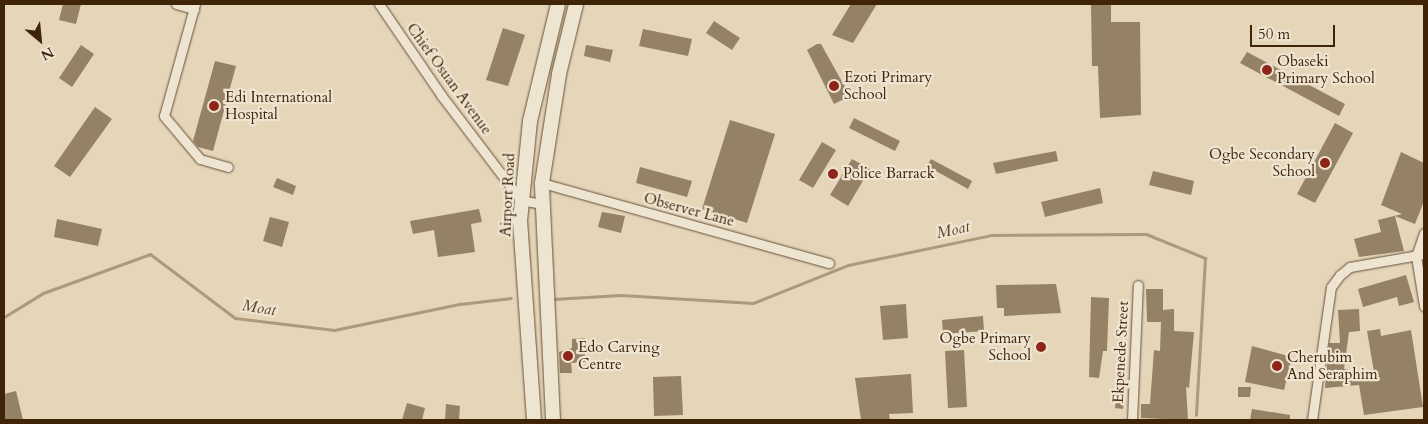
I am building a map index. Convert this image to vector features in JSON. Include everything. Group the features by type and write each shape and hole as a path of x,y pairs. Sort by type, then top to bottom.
{"main road":[{"name":"Airport Road","path":"534,420 521,200 530,121 558,4"},
{"path":"553,420 541,204 542,183 558,74 576,4"}],"street":[{"path":"176,4 195,6 164,116 200,159 228,167"},
{"name":"Chief Osuan Avenue","path":"379,4 441,95 521,200"},
{"name":"Observer Lane","path":"542,183 828,263"},
{"path":"521,200 541,204"},
{"path":"1424,233 1420,255 1424,306"},
{"path":"1312,420 1332,287 1350,267 1420,255"},
{"name":"Ekpenede Street","path":"1132,420 1138,285"}],"building":[{"path":"63,4 81,4 76,24 59,20"},
{"path":"851,4 877,4 853,43 832,35"},
{"path":"1111,4 1111,22 1140,22 1141,115 1100,118 1098,66 1092,66 1091,5"},
{"path":"714,21 740,38 732,50 706,33"},
{"path":"503,28 525,35 508,86 486,80"},
{"path":"643,29 692,39 688,56 639,46"},
{"path":"817,44 821,44 850,96 834,104 807,50"},
{"path":"81,45 94,54 72,87 59,78"},
{"path":"586,45 613,50 610,62 584,56"},
{"path":"1247,52 1345,104 1339,116 1240,63"},
{"name":"Edi International Hospital","path":"215,61 236,66 213,151 198,147 193,141"},
{"path":"95,107 112,119 70,177 54,166"},
{"path":"854,118 900,141 895,151 849,128"},
{"path":"730,120 775,134 747,223 702,209"},
{"name":"Ogbe Secondary School","path":"1335,123 1353,133 1315,203 1297,194"},
{"path":"822,142 836,150 813,188 799,180"},
{"path":"1056,151 1058,161 996,174 993,163"},
{"path":"1401,152 1424,163 1424,201 1415,224 1395,216 1404,251 1359,257 1354,239 1381,232 1378,220 1402,214 1381,205"},
{"path":"852,159 870,169 848,206 830,195"},
{"path":"931,159 972,181 968,189 927,166"},
{"path":"640,167 692,181 687,197 636,183"},
{"path":"1153,171 1194,181 1191,195 1149,185"},
{"path":"277,178 296,186 293,195 273,187"},
{"path":"1100,188 1103,203 1045,217 1041,202"},
{"path":"479,209 482,222 471,224 475,252 438,257 434,230 413,234 410,221"},
{"path":"602,212 625,216 621,233 598,227"},
{"path":"270,217 289,222 282,247 263,241"},
{"path":"57,219 102,229 98,246 54,237"},
{"path":"1406,275 1414,302 1399,306 1397,297 1363,307 1358,289"},
{"path":"1056,284 1061,313 1004,316 1004,308 997,308 996,285"},
{"path":"1146,289 1163,289 1163,310 1174,309 1174,331 1194,332 1189,388 1186,387 1188,420 1141,418 1141,404 1150,404 1154,350 1160,351 1161,322 1147,322"},
{"path":"1091,297 1109,298 1107,351 1103,351 1099,378 1089,377"},
{"path":"906,304 908,338 883,340 880,306"},
{"path":"1359,309 1360,331 1349,332 1344,369 1348,369 1349,377 1374,372 1367,331 1380,329 1381,336 1411,330 1423,407 1364,415 1359,385 1325,388 1329,343 1340,343 1338,310"},
{"path":"983,316 984,331 943,334 942,320"},
{"name":"Edo Carving Centre","path":"585,338 585,362 571,363 572,373 560,373 559,352 572,348 572,339"},
{"path":"1252,346 1292,357 1284,390 1245,382"},
{"path":"964,350 967,407 948,408 945,351"},
{"path":"911,374 913,413 889,414 890,420 861,420 855,378"},
{"path":"681,376 683,415 654,416 653,377"},
{"path":"1238,387 1251,387 1250,397 1238,397"},
{"path":"1117,389 1125,390 1123,409 1115,408"},
{"path":"16,391 23,420 4,420 4,394"},
{"path":"407,403 425,408 422,420 402,420"},
{"path":"446,404 460,406 459,420 445,420"},
{"path":"1252,409 1290,415 1290,420 1250,420"}],"waterway":[{"name":"Moat","path":"553,299 621,295 753,303 848,265 991,235 1146,234 1205,258 1196,415"},
{"name":"Moat","path":"4,317 43,293 150,254 235,318 334,330 460,304 511,298"}],"place":[{"name":"Obaseki Primary School","path":"1267,70"},
{"name":"Ezoti Primary School","path":"834,86"},
{"name":"Edi International Hospital","path":"214,106"},
{"name":"Ogbe Secondary School","path":"1325,163"},
{"name":"Police Barrack","path":"833,174"},
{"name":"Ogbe Primary School","path":"1041,347"},
{"name":"Edo Carving Centre","path":"568,356"},
{"name":"Cherubim And Seraphim","path":"1277,366"}]}
